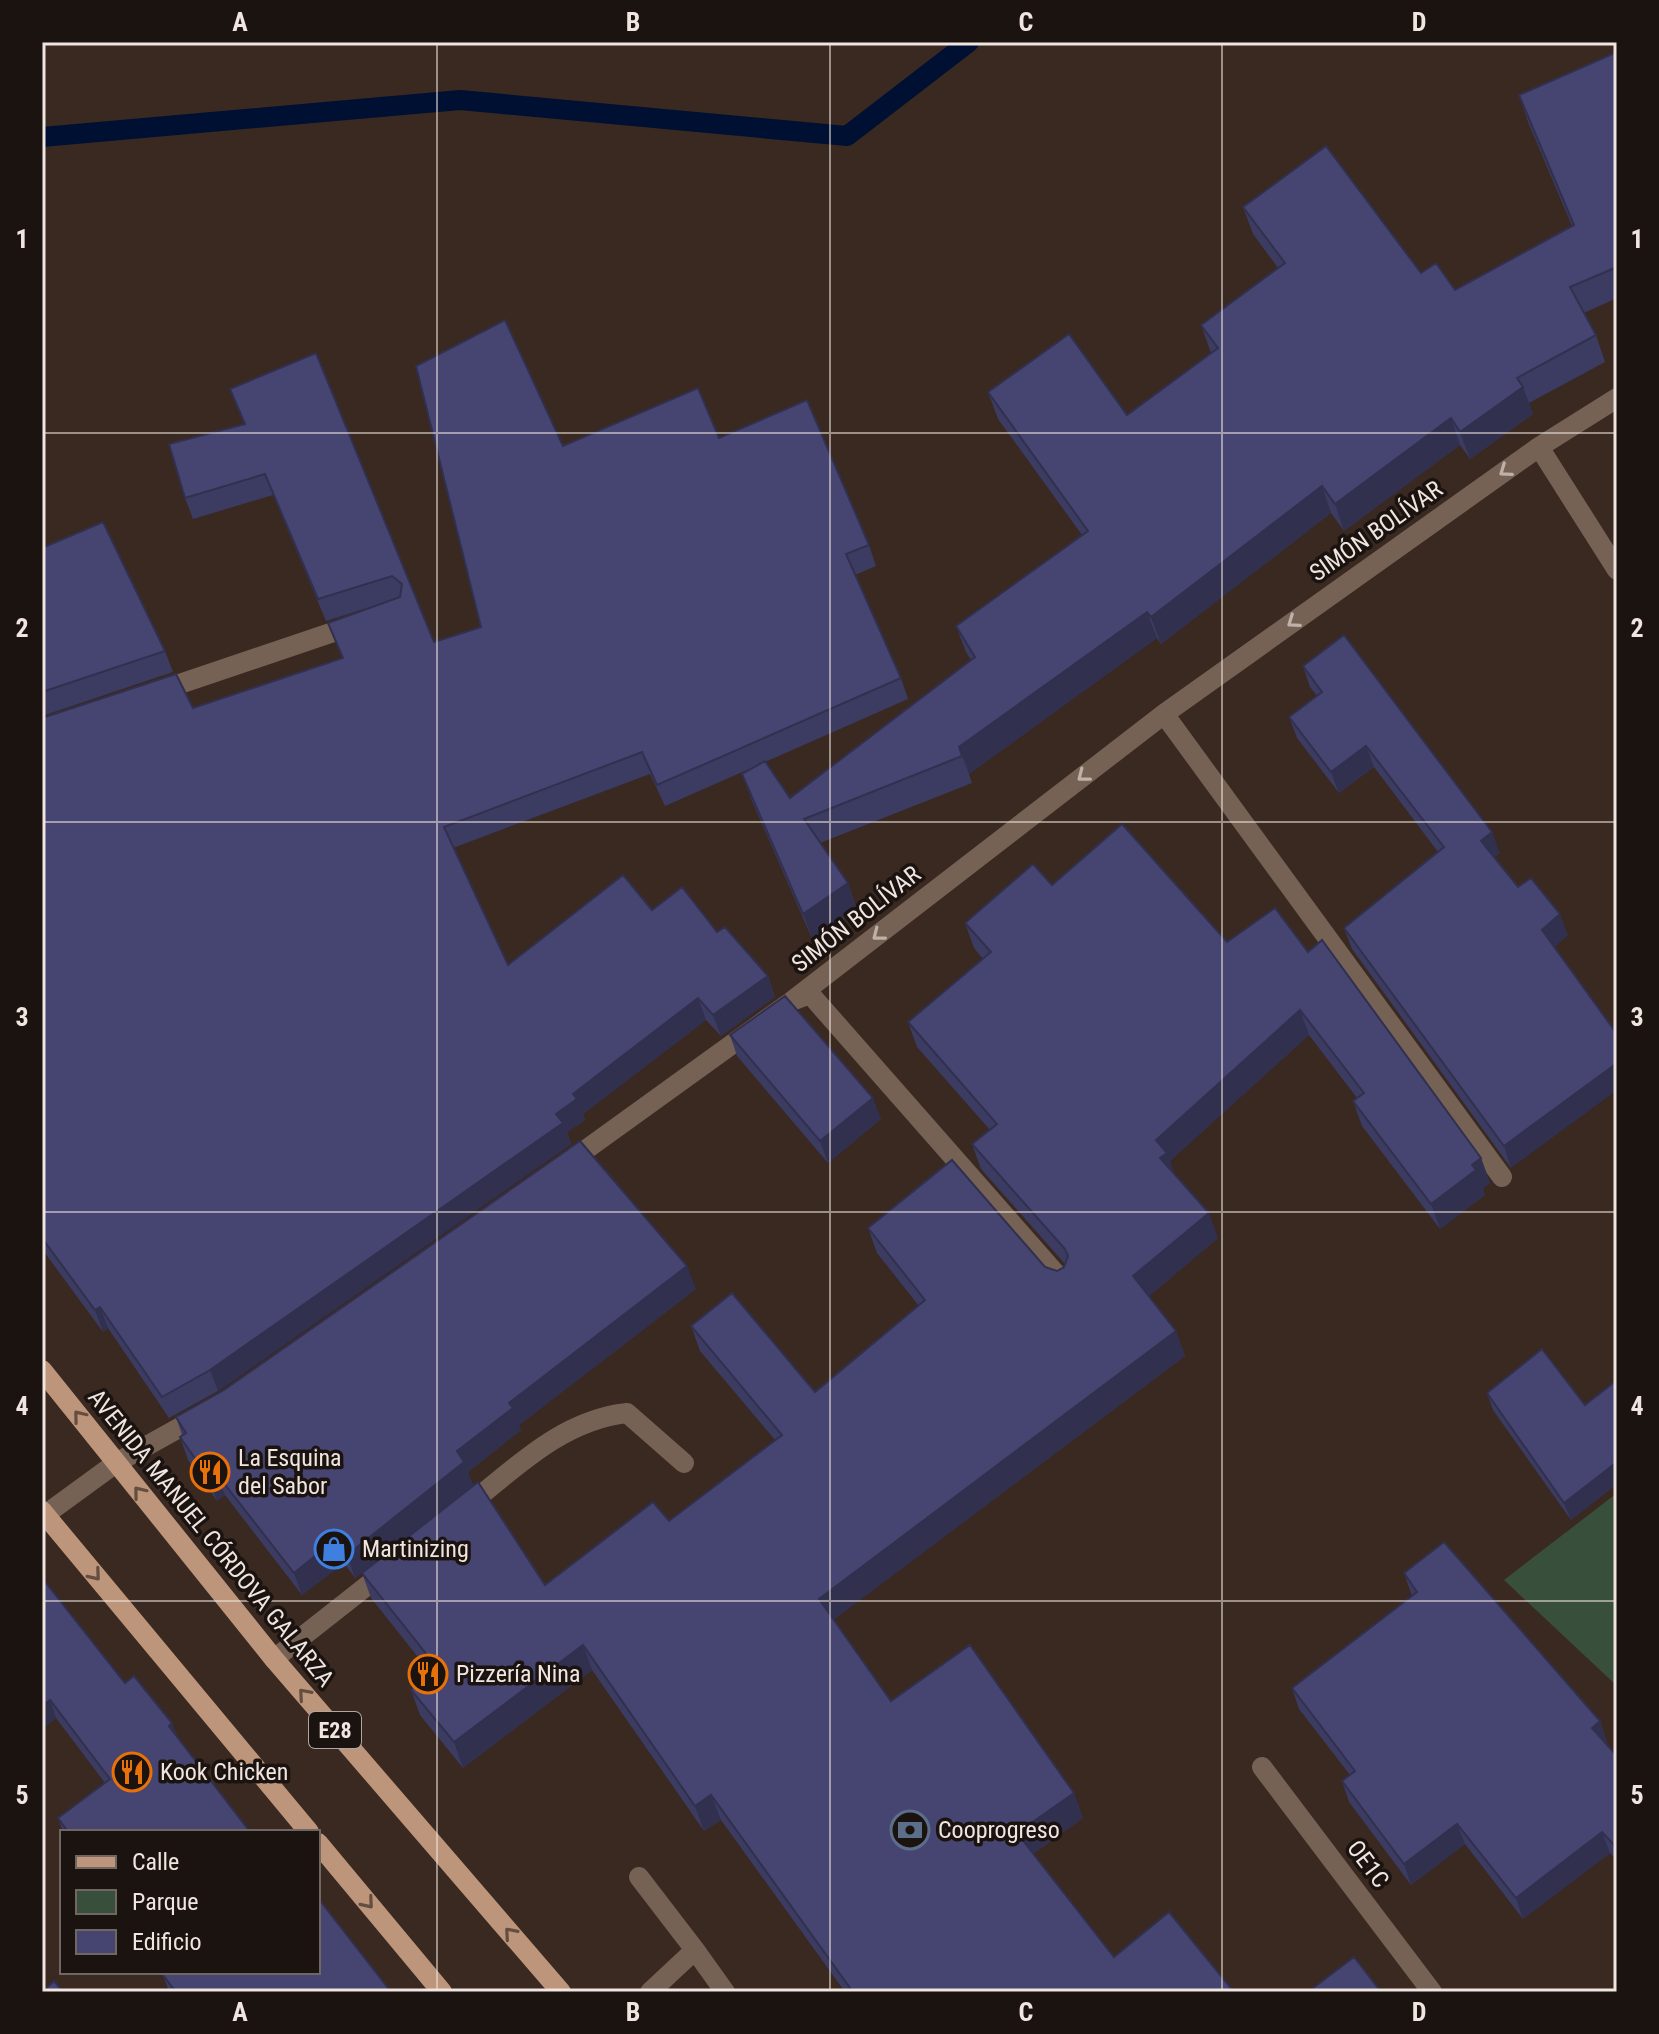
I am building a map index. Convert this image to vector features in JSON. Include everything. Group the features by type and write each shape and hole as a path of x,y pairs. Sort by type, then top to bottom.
{"main road":[{"name":"AVENIDA MANUEL CÓRDOVA GALARZA","path":"42,1370 274,1659 561,1992"},
{"path":"43,1514 307,1830"},
{"path":"320,1845 442,1992"}],"street":[{"name":"SIMÓN BOLÍVAR","path":"551,1174 792,1001 1164,714 1539,447 1617,398"},
{"path":"1539,447 1617,570"},
{"path":"131,700 383,615"},
{"path":"1164,714 1502,1177"},
{"path":"792,1001 810,994 1064,1283"},
{"path":"43,1514 116,1463 225,1402"},
{"path":"447,1522 555,1436 601,1416 627,1413 684,1463"},
{"path":"274,1659 399,1560"},
{"name":"OE1C","path":"1262,1767 1432,1992"},
{"path":"639,1877 725,1992"},
{"path":"650,1992 695,1950"}],"green space":[{"path":"1617,1493 1617,1686 1504,1580"}],"building":[{"path":"1617,52 1617,267 1570,287 1596,335 1517,378 1523,387 1460,432 1451,418 1335,504 1322,486 1151,617 1147,612 959,747 962,756 804,819 848,883 803,914 742,774 765,761 790,798 975,657 956,626 1088,531 988,392 1069,334 1127,415 1218,348 1201,325 1285,263 1243,207 1326,146 1421,273 1436,263 1455,290 1574,225 1519,95"},
{"path":"505,320 563,446 698,388 719,438 807,400 869,545 846,554 901,678 657,785 642,752 444,827 508,965 623,875 652,910 682,887 717,932 725,927 768,976 713,1015 698,998 573,1094 577,1099 556,1114 563,1123 210,1370 162,1397 100,1307 95,1310 42,1238 42,718 176,674 193,708 343,658 328,623 400,597 402,584 392,576 318,599 265,474 185,498 169,444 245,424 230,389 316,353 434,642 481,627 416,366"},
{"path":"103,522 165,651 42,692 42,548"},
{"path":"1344,635 1492,832 1481,841 1518,887 1531,878 1560,914 1542,930 1617,1034 1617,1063 1504,1146 1344,928 1444,847 1366,746 1331,772 1289,717 1322,692 1303,666"},
{"path":"1122,824 1227,942 1275,908 1308,952 1322,940 1481,1158 1472,1165 1476,1170 1431,1204 1353,1101 1364,1093 1300,1010 1156,1140 1167,1153 1160,1158 1209,1213 1133,1276 1176,1331 819,1599 891,1701 970,1645 1074,1793 1017,1833 1114,1957 1169,1912 1234,1992 853,1992 711,1795 695,1806 583,1645 454,1742 411,1690 435,1665 362,1573 478,1482 545,1585 653,1502 669,1521 782,1435 691,1326 732,1293 815,1392 925,1300 868,1228 952,1160 1045,1267 1057,1271 1064,1267 1068,1256 1065,1249 972,1144 997,1124 908,1022 991,952 965,923 1033,864 1052,885"},
{"path":"785,996 873,1098 820,1141 730,1035"},
{"path":"580,1141 687,1266 509,1403 513,1408 457,1451 464,1462 347,1555 335,1540 294,1573 216,1473 209,1478 180,1437 186,1433 176,1417 224,1390"},
{"path":"1542,1349 1585,1405 1617,1380 1617,1462 1564,1503 1487,1393"},
{"path":"1444,1542 1600,1721 1592,1728 1617,1756 1617,1848 1602,1832 1516,1898 1457,1824 1404,1864 1342,1781 1355,1771 1292,1688 1417,1592 1404,1573"},
{"path":"42,1578 125,1683 134,1676 172,1723 169,1726 248,1830 67,1830 58,1818 110,1779 50,1700 42,1706"},
{"path":"320,1901 391,1992 176,1992 163,1975 320,1974"},
{"path":"1354,1957 1381,1992 1308,1992"},
{"path":"54,1981 63,1992 42,1992"}],"waterway":[{"path":"42,137 460,100 847,136 969,42"}],"place":[{"name":"La Esquina del Sabor","path":"210,1472"},
{"name":"Martinizing","path":"334,1549"},
{"name":"Pizzería Nina","path":"428,1674"},
{"name":"Kook Chicken","path":"132,1772"},
{"name":"Cooprogreso","path":"910,1830"}]}
